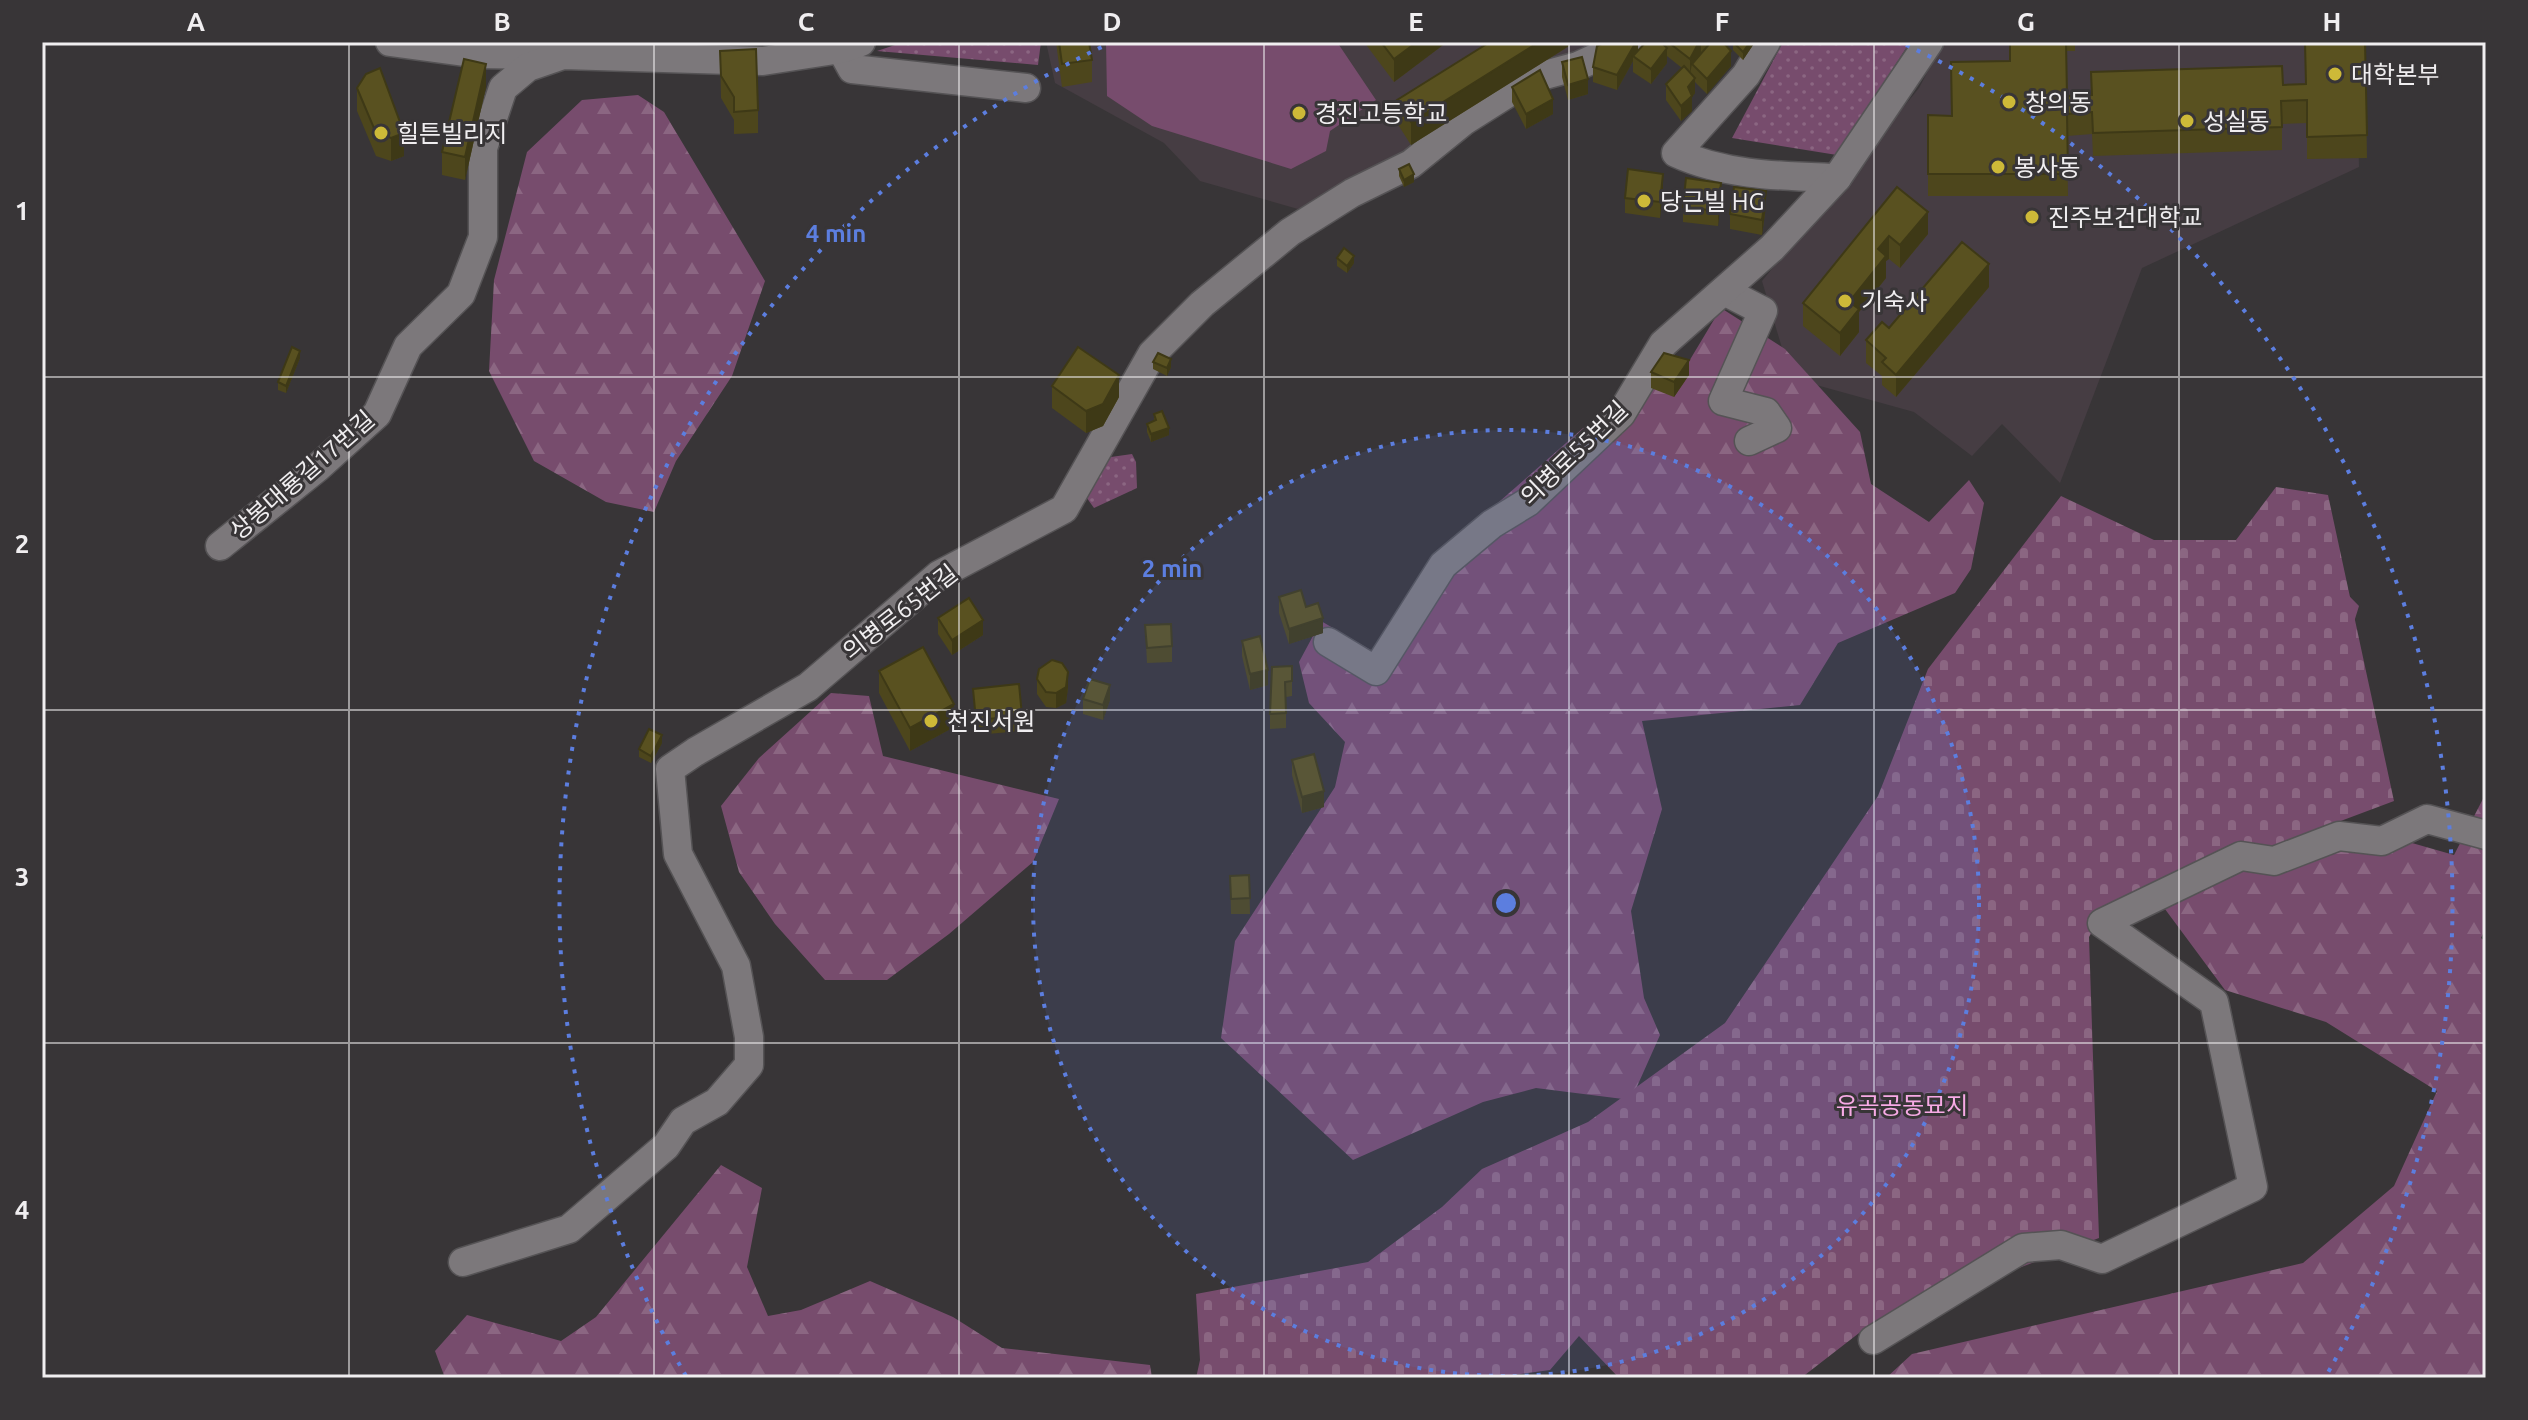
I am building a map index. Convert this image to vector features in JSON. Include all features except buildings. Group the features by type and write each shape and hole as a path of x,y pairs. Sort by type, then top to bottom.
{"street":[{"path":"390,42 479,54 572,49"},
{"name":"의병로65번길","path":"463,1262 569,1229 666,1146 683,1121 717,1102 749,1065 749,1037 736,966 678,854 670,769 808,687 939,575 1064,509 1152,354 1202,304 1290,232 1352,193 1411,164 1464,121 1530,79 1578,66 1630,42"},
{"path":"1766,42 1746,75 1676,153 1761,175 1837,178"},
{"name":"의병로55번길","path":"1328,642 1376,671 1443,565 1492,524 1528,502 1621,414 1663,344 1772,248 1837,178 1929,42"},
{"path":"851,46 852,69 1026,88"},
{"name":"상봉대룡길17번길","path":"220,546 317,468 377,414 408,346 461,294 483,237 483,148 503,88 528,67 572,49 763,61 851,46"},
{"path":"1724,291 1763,311 1723,401 1766,412 1777,428 1749,441"},
{"path":"1873,1340 2023,1248 2061,1245 2102,1259 2253,1187 2214,1002 2102,923 2241,856 2274,861 2339,836 2382,841 2427,819 2486,835"}],"shaded area":[{"name":"경진고등학교","path":"1046,42 1606,42 1400,165 1298,209 1200,181 1164,143 1055,83"},
{"name":"진주보건대학교","path":"1943,42 2356,42 2359,167 2142,268 2060,483 2002,424 1972,456 1914,412 1791,378 1762,281 1919,88"}],"green space":[{"path":"904,42 1041,42 1038,65 877,51"},
{"path":"1106,42 1337,42 1376,100 1330,131 1326,151 1291,169 1152,126 1107,96"},
{"path":"1783,42 1910,42 1837,155 1732,138"},
{"path":"638,95 664,112 765,281 732,376 676,461 654,512 606,502 534,461 489,371 494,280 527,152 582,100"},
{"path":"1721,308 1785,349 1860,432 1871,484 1929,522 1969,480 1984,503 1971,569 1955,593 1838,643 1800,705 1642,721 1662,809 1631,911 1644,998 1660,1035 1631,1100 1536,1088 1483,1102 1353,1160 1221,1038 1235,941 1335,787 1345,742 1309,703 1299,662 1321,621 1381,656 1475,523 1666,355 1688,363"},
{"path":"1132,454 1136,462 1137,488 1094,508 1084,494 1111,457"},
{"name":"유곡공동묘지","path":"2276,487 2328,495 2394,801 2104,910 2089,937 2099,1238 1872,1323 1801,1378 1619,1378 1579,1336 1550,1370 1492,1378 1196,1378 1200,1360 1196,1294 1368,1262 1442,1207 1482,1169 1588,1122 1725,1023 1878,796 1928,669 2061,496 2154,540 2236,540"},
{"path":"2295,541 2359,606 2336,680 2321,817 2454,855 2486,793 2486,927 2481,938 2486,942 2486,1378 1886,1378 1912,1354 2303,1263 2394,1186 2437,1091 2326,1022 2225,990 2116,843"},
{"path":"831,693 869,696 883,756 1059,799 1033,862 949,934 887,980 825,980 775,924 739,872 721,806 759,758"},
{"path":"721,1165 762,1188 747,1267 768,1316 801,1310 870,1281 953,1317 1002,1348 1150,1365 1152,1378 445,1378 435,1351 467,1315 561,1341 596,1317"}],"place":[{"name":"대학본부","path":"2335,74"},
{"name":"창의동","path":"2009,102"},
{"name":"경진고등학교","path":"1299,113"},
{"name":"성실동","path":"2187,121"},
{"name":"힐튼빌리지","path":"381,133"},
{"name":"봉사동","path":"1998,167"},
{"name":"당근빌 HG","path":"1644,201"},
{"name":"진주보건대학교","path":"2032,217"},
{"name":"기숙사","path":"1845,301"},
{"name":"천진서원","path":"931,721"}]}
